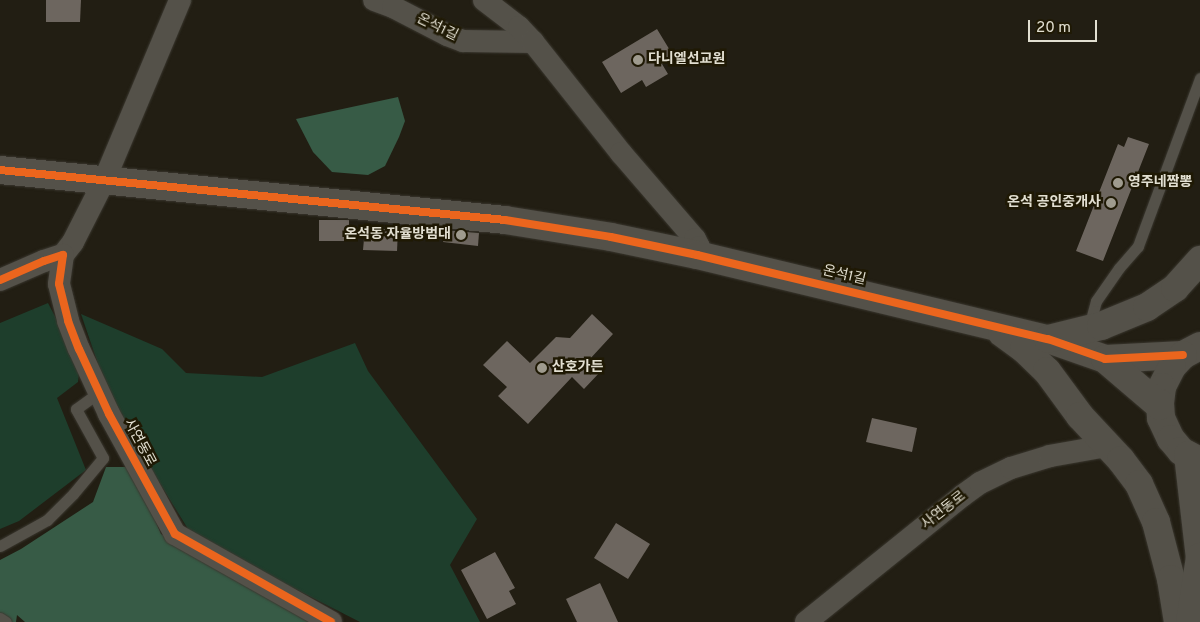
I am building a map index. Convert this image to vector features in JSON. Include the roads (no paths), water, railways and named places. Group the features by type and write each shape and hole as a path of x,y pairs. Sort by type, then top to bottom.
{"street":[{"path":"0,280 63,255 73,242 104,181 180,0"},
{"name":"온석1길","path":"374,0 394,7 447,35 463,41 533,42"},
{"path":"484,0 519,27 533,42 621,154 694,239 698,246 697,255"},
{"name":"온석1길","path":"0,170 506,220 611,237 697,255 1048,339 1105,359"},
{"name":"사연동로","path":"63,255 59,284 62,300 79,349 99,392 175,534 331,622"},
{"path":"1048,339 1127,317 1147,307 1175,288 1200,260"},
{"path":"986,324 1011,339 1035,359 1106,446 1131,473 1148,501 1165,553 1178,622"},
{"path":"1105,359 1191,351"},
{"path":"1190,622 1200,558 1194,458 1176,445 1167,432 1161,418 1160,395 1164,380 1172,367 1191,351"},
{"path":"1105,359 1160,406"},
{"name":"사연동로","path":"806,622 962,496 980,484 1011,468 1050,456 1106,446"}],"lane":[{"path":"1088,329 1096,301 1119,268 1138,246 1200,78"},
{"path":"0,546 47,520 73,494 103,458 76,409 99,392"},
{"path":"0,618 6,622"}],"place":[{"name":"다니엘선교원","path":"638,60"},
{"name":"영주네짬뽕","path":"1118,183"},
{"name":"온석 공인중개사","path":"1111,203"},
{"name":"온석동 자율방범대","path":"461,235"},
{"name":"산호가든","path":"542,368"}]}
